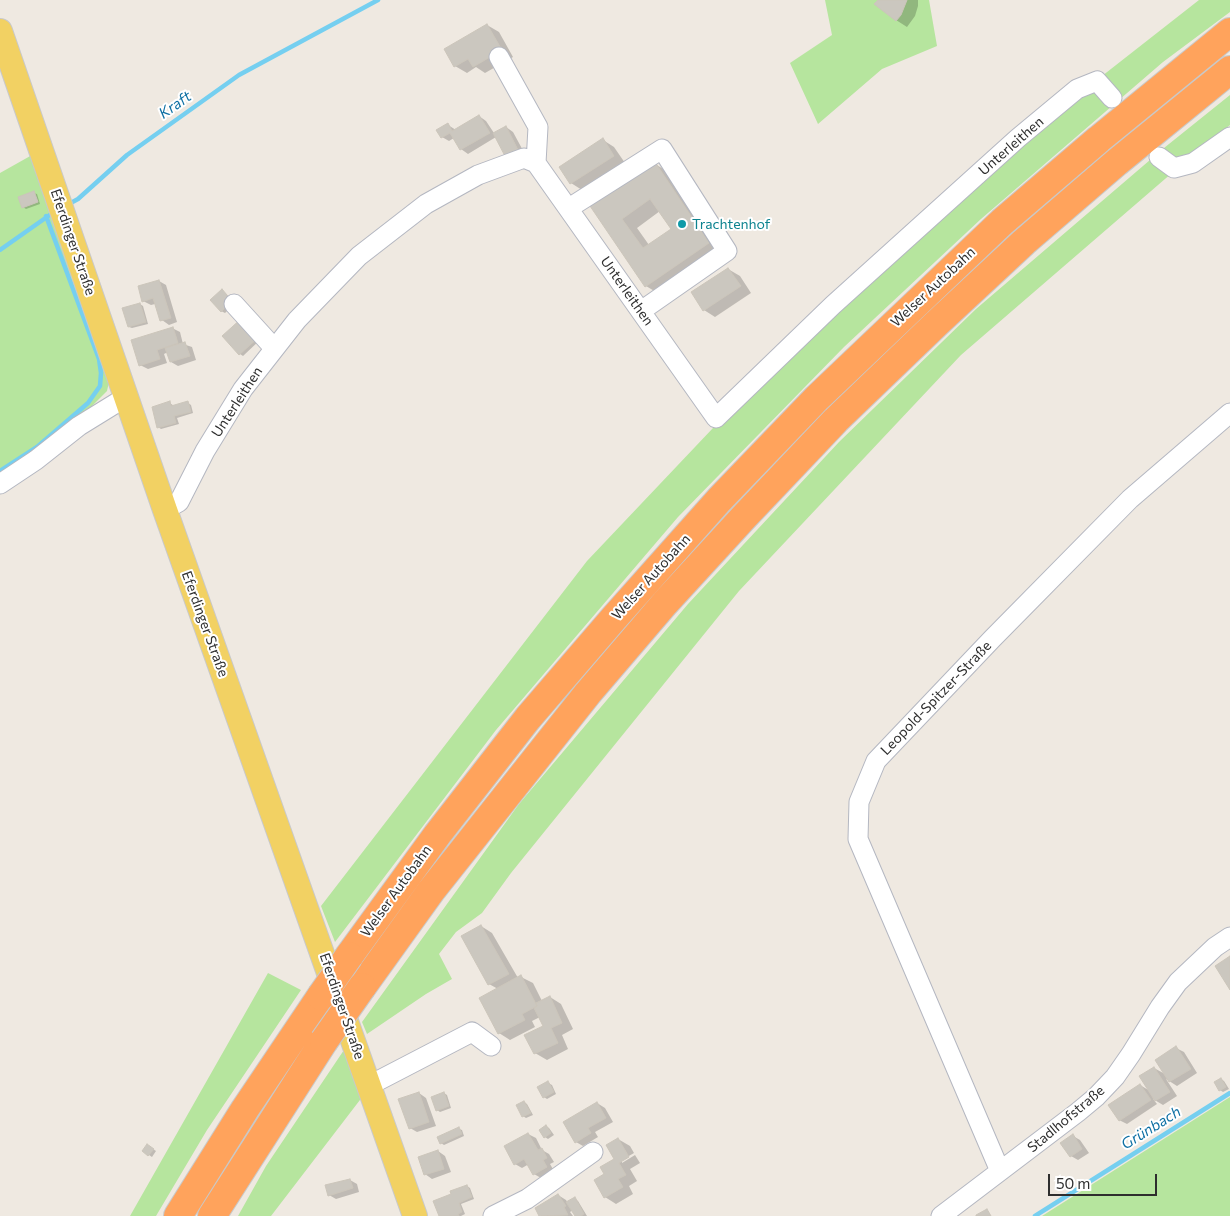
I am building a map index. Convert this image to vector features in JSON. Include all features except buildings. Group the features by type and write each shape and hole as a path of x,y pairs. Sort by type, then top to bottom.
{"highway":[{"name":"Welser Autobahn","path":"178,1216 245,1109 310,1011 437,834 528,718 614,618 712,508 817,398 1002,222 1099,139 1230,32"},
{"name":"Welser Autobahn","path":"212,1216 324,1041 431,891 581,700 665,603 836,420 936,324 1024,242 1230,70"}],"main road":[{"name":"Eferdinger Straße","path":"0,31 165,510 415,1216"}],"street":[{"path":"499,57 538,127 536,163"},
{"name":"Unterleithen","path":"165,510 179,502 205,451 243,389 296,320 359,256 426,204 478,175 524,158 536,163 716,418 840,298 1018,138 1077,89 1097,81 1112,98"},
{"path":"1159,157 1174,168 1194,163 1230,137"},
{"path":"569,208 662,149 727,251 641,311"},
{"path":"234,304 274,348"},
{"path":"0,484 36,460 79,426 126,397"},
{"name":"Leopold-Spitzer-Straße","path":"1000,1171 858,839 859,802 876,761 978,653 1130,499 1230,413"},
{"name":"Stadlhofstraße","path":"941,1216 1096,1097 1126,1062 1178,982 1214,947 1230,937"},
{"path":"370,1085 472,1032 491,1046"},
{"path":"493,1216 527,1199 593,1152"}],"green space":[{"path":"825,0 929,0 937,46 882,69 818,124 790,63 832,35"},
{"path":"1199,0 1230,0 1230,12 1163,62 981,219 844,347 678,517 496,730 335,942 321,906 587,561 713,428 865,281 1102,76"},
{"path":"1230,95 1230,125 961,355 739,591 511,873 482,913 456,932 439,954 452,979 426,994 367,1034 362,1022 519,804 688,604 839,442 976,309 1164,148"},
{"path":"32,155 111,373 107,391 85,413 0,479 0,173"},
{"path":"268,973 301,990 207,1130 156,1216 130,1216"},
{"path":"346,1047 363,1096 271,1216 238,1216 266,1166"},
{"path":"1230,1097 1230,1216 1042,1216"}],"waterway":[{"name":"Kraft","path":"67,205 78,199 127,155 239,75 378,0"},
{"name":"Kraft","path":"0,250 54,212"},
{"path":"0,471 37,447 88,403 100,386 99,359 46,216"},
{"name":"Grünbach","path":"1035,1216 1230,1093"}],"place":[{"name":"Trachtenhof","path":"682,224"}]}
